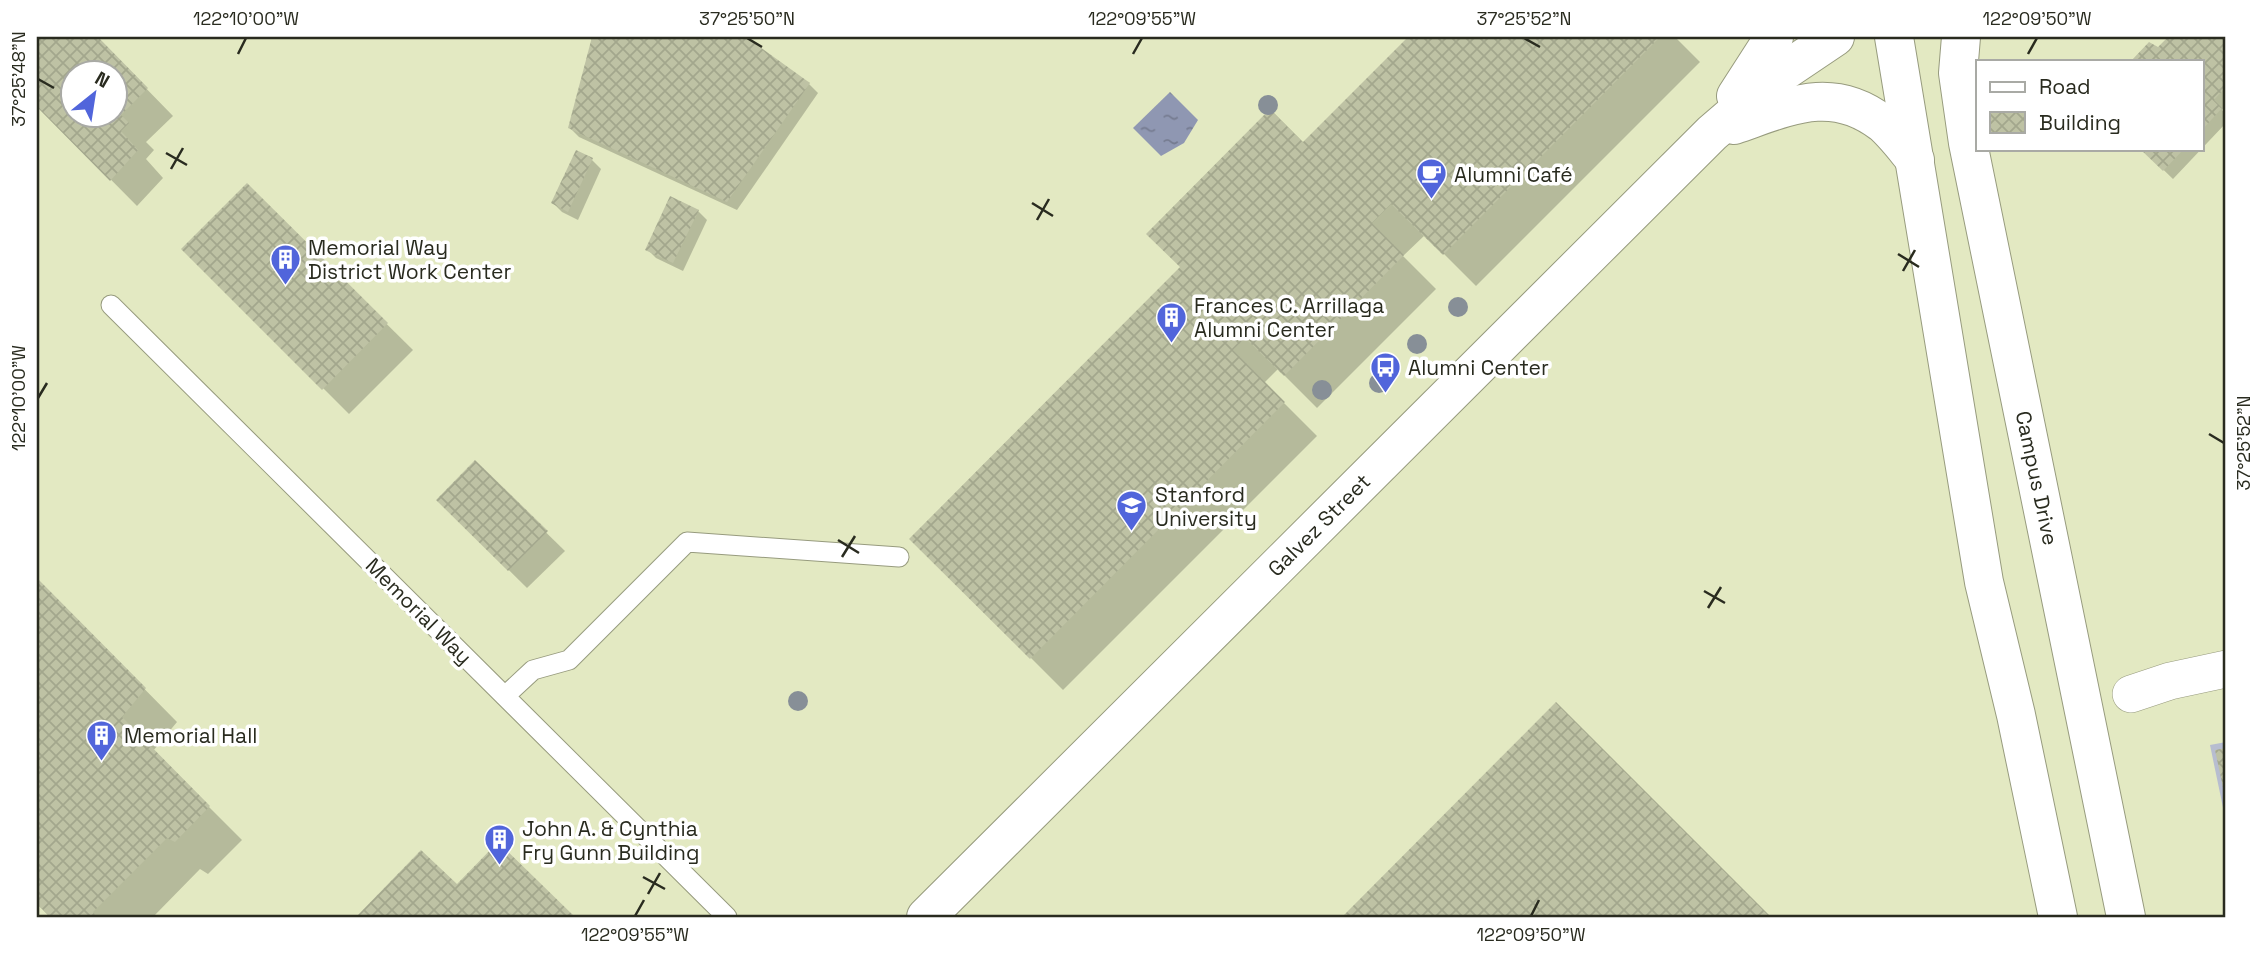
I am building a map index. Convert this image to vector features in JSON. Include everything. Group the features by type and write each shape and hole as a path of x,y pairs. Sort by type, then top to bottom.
{"street":[{"name":"Galvez Street","path":"1712,133 1774,37"},
{"name":"Galvez Street","path":"926,917 1712,133 1783,72 1835,37"},
{"path":"1894,37 1984,582 2016,715 2058,917"},
{"name":"Campus Drive","path":"1961,37 1958,73 1968,144 2126,917"},
{"path":"1712,133 1811,100 1830,102 1852,106 1883,123 1915,160"},
{"path":"2131,694 2170,681 2226,669"}],"lane":[{"name":"Memorial Way","path":"111,305 727,917"},
{"path":"505,696 533,670 569,660 687,542 899,557"}],"shaded area":[{"name":"Stanford University","path":"37,37 2226,37 2226,917 37,917"},
{"path":"2226,742 2226,822 2210,745"}],"water":[{"path":"1170,92 1198,120 1184,143 1161,156 1133,128"}],"building":[{"path":"37,37 98,37 121,60 60,60 60,130 122,130 138,150 110,181 37,107"},
{"path":"592,37 746,37 810,83 727,202 568,128"},
{"name":"Frances C. Arrillaga Alumni Center","path":"1408,37 1660,37 1443,255 1391,204 1372,223 1404,255 1284,376 1245,338 1233,350 1285,402 1030,659 909,539 1180,267 1146,234 1270,109 1303,142"},
{"path":"2168,37 2226,37 2226,87 2214,100 2222,108 2204,128 2204,60 2132,60 2149,42 2158,47"},
{"path":"130,70 148,88 130,106"},
{"path":"576,150 593,158 568,212 551,203"},
{"path":"2141,150 2183,150 2163,171"},
{"name":"Memorial Way District Work Center","path":"247,183 388,323 322,390 181,249"},
{"path":"670,196 699,210 673,263 645,250"},
{"path":"475,460 548,531 508,571 436,500"},
{"name":"Memorial Hall","path":"37,578 146,688 122,717 210,806 175,842 167,838 93,912 96,916 94,917 50,917 37,904"},
{"path":"1556,702 1771,917 1342,917"},
{"path":"2226,748 2226,797 2225,797 2215,750"},
{"name":"John A. & Cynthia Fry Gunn Building","path":"498,842 575,917 356,917 421,850 457,884"}],"place":[{"name":"Alumni Café","path":"1431,201"},
{"name":"Memorial Way District Work Center","path":"285,286"},
{"name":"Frances C. Arrillaga Alumni Center","path":"1171,344"},
{"name":"Alumni Center","path":"1385,394"},
{"name":"Stanford University","path":"1132,533"},
{"name":"Memorial Hall","path":"101,762"},
{"name":"John A. & Cynthia Fry Gunn Building","path":"499,867"}]}
